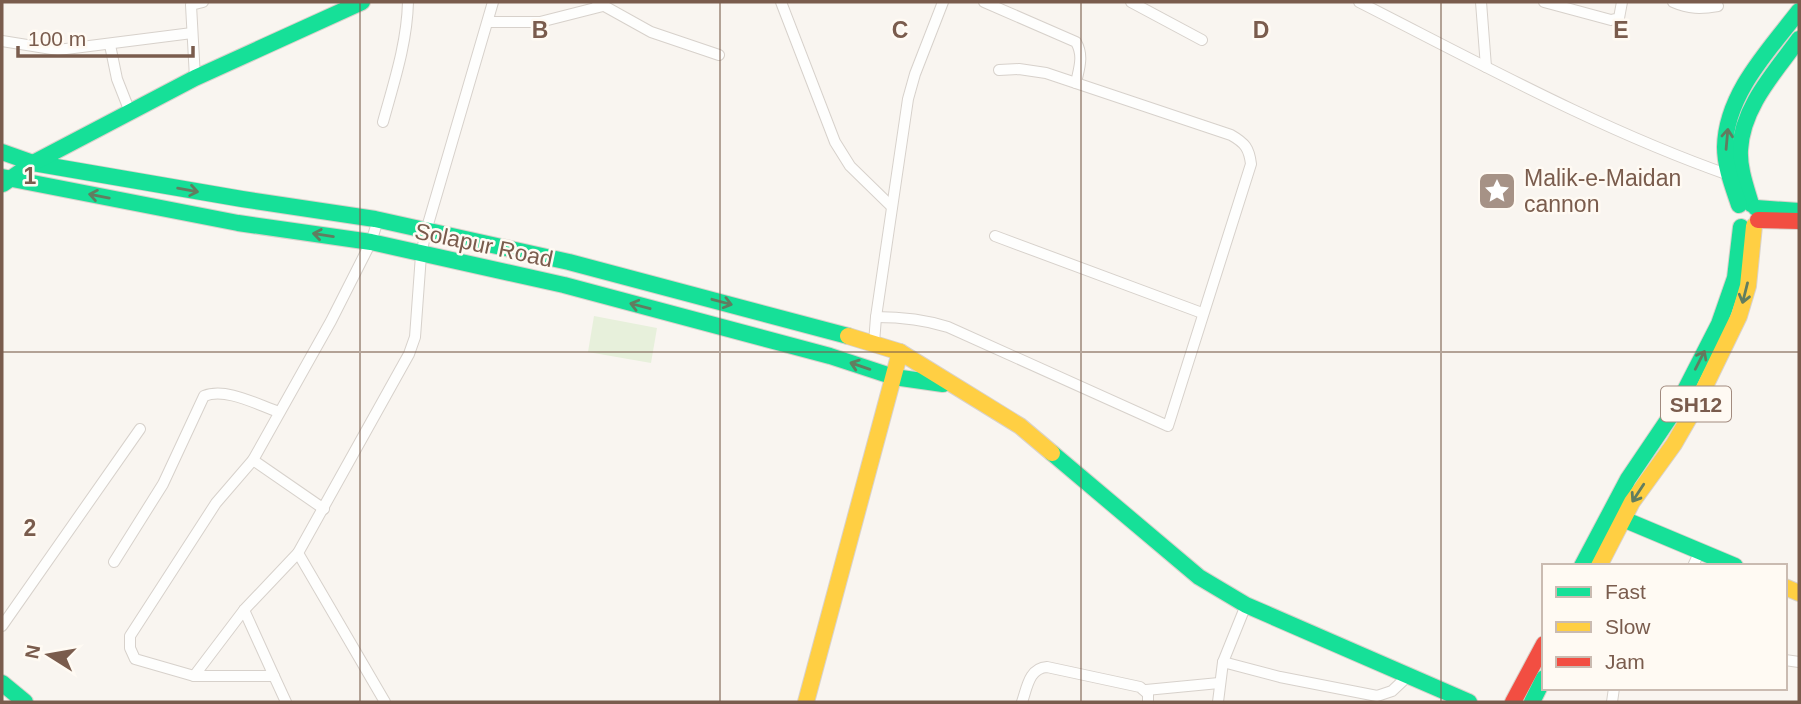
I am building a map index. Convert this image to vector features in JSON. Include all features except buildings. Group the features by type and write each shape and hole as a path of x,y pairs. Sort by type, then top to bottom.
{"main road":[{"path":"4,181 195,78 362,2"},
{"name":"SH12","path":"1584,564 1628,478 1676,408 1718,324 1735,278 1750,215 1729,175 1725,145 1728,124 1739,94 1799,10"},
{"name":"SH12","path":"1600,564 1623,519 1652,472 1674,444 1739,316 1748,286 1750,215 1740,150 1743,130 1760,93 1799,39"},
{"name":"Solapur Road","path":"2,152 33,163 378,220 569,262 833,331 900,352 1020,426 1199,577 1246,605 1469,702"},
{"name":"Solapur Road","path":"4,181 238,223 370,242 564,285 830,356 894,377 950,385"},
{"path":"1750,215 1799,211"},
{"path":"1750,215 1799,221"},
{"path":"806,702 900,352"},
{"path":"1623,519 1697,558 1726,564"},
{"path":"1513,702 1542,648"},
{"path":"2,682 24,702"},
{"path":"1532,702 1542,682"}],"street":[{"path":"195,78 191,5 203,2"},
{"path":"383,122 401,60 408,2"},
{"path":"194,676 244,610 298,553 409,354 418,318 421,255 426,231 493,2"},
{"path":"781,2 835,142 850,166 892,207"},
{"path":"874,343 908,99 943,2"},
{"path":"984,2 1076,42 1082,59 1076,83"},
{"path":"1131,2 1202,40"},
{"path":"1359,2 1521,86 1690,162 1729,175"},
{"path":"1481,2 1486,67"},
{"path":"1544,2 1611,20 1619,18 1622,2"},
{"path":"1673,2 1700,9 1718,6"},
{"path":"488,22 540,22 600,4 651,32 719,55"},
{"path":"2,41 58,50 192,33"},
{"path":"110,45 117,79 130,112"},
{"path":"876,317 913,318 948,327 1168,426 1251,164 1250,150 1242,141 1231,135 1046,73 1019,69 999,70"},
{"path":"274,676 194,676 135,659 130,636 216,503 253,460 331,321 378,220"},
{"path":"995,236 1202,313"},
{"path":"114,562 163,484 204,396 213,393 226,394 279,412"},
{"path":"2,626 140,429"},
{"path":"253,460 324,509"},
{"path":"298,553 385,702"},
{"path":"1218,702 1223,662 1246,605"},
{"path":"244,610 286,702"},
{"path":"1223,662 1280,677 1377,696 1392,691 1408,676"},
{"path":"1022,702 1033,673 1042,667 1146,690 1219,683"},
{"path":"1146,690 1149,694 1148,702"}],"green space":[{"path":"594,316 657,328 651,363 588,352"}],"traffic: fast":[{"path":"3,184 33,163 195,78 362,2"},
{"path":"1739,205 1725,154 1727,128 1733,109 1751,74 1799,11"},
{"path":"1751,204 1741,164 1742,134 1761,91 1799,39"},
{"path":"2,152 33,163 375,219 569,262 848,336"},
{"path":"2,177 238,223 371,242 564,285 830,356 894,377 943,384"},
{"path":"1756,208 1799,211"},
{"path":"1583,564 1628,479 1676,408 1719,324 1735,278 1741,227"},
{"path":"1052,453 1199,577 1246,605 1469,702"},
{"path":"1623,519 1730,564"},
{"path":"1532,702 1542,682"},
{"path":"2,683 25,702"}],"traffic: slow":[{"path":"1600,564 1632,502 1674,444 1693,411 1739,316 1748,286 1754,226"},
{"path":"848,336 900,352 1020,426 1052,453"},
{"path":"806,702 900,352"},
{"path":"1787,588 1799,593"}],"traffic: jam":[{"path":"1758,220 1799,221"},
{"path":"1513,702 1542,648"}],"place":[{"name":"Malik-e-Maidan cannon","path":"1497,191"}]}
